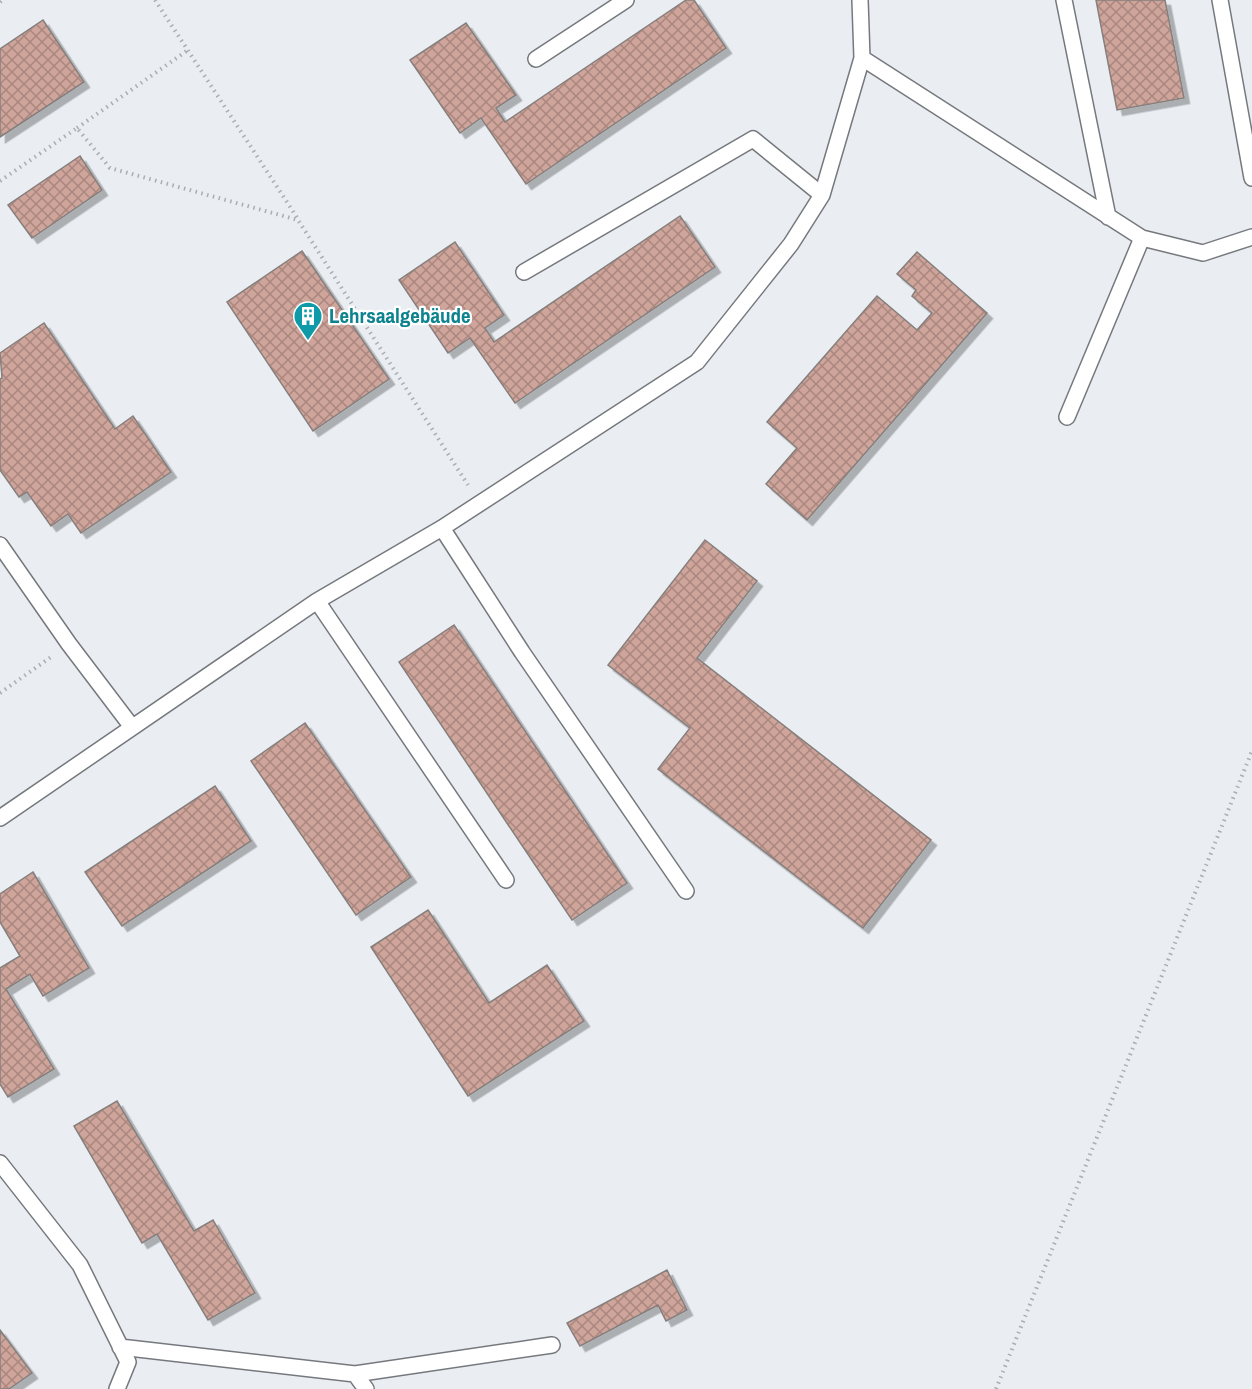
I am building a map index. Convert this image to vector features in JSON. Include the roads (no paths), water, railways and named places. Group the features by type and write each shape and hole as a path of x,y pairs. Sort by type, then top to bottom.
{"lane":[{"path":"536,59 626,0"},
{"path":"0,818 317,601 442,528 697,362 790,244 822,195 862,58 860,0"},
{"path":"1064,0 1108,217"},
{"path":"1220,0 1252,178"},
{"path":"862,58 1142,238 1203,252 1252,237"},
{"path":"524,272 753,139 822,195"},
{"path":"1067,417 1142,238"},
{"path":"442,528 522,652 686,891"},
{"path":"0,545 69,644 132,728"},
{"path":"317,601 506,880"},
{"path":"0,1163 80,1264 128,1362 117,1389"},
{"path":"120,1347 355,1374 552,1345"},
{"path":"355,1374 366,1389"}],"place":[{"name":"Lehrsaalgebäude","path":"308,342"}]}
